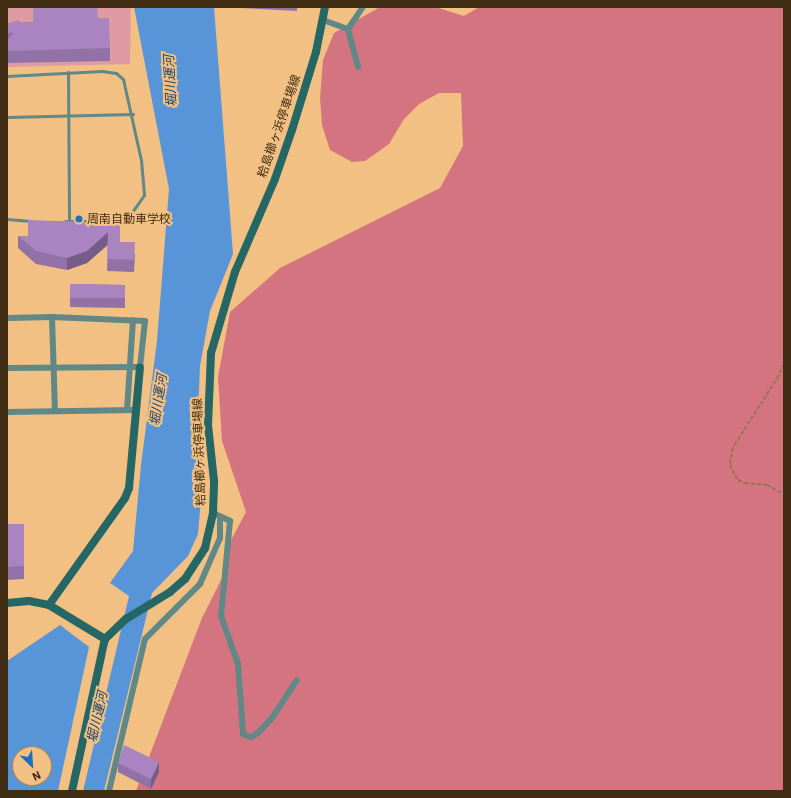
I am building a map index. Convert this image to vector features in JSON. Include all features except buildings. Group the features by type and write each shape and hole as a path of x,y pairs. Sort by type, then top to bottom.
{"main road":[{"name":"粭島櫛ヶ浜停車場線","path":"72,791 105,639 111,631 170,592 195,565 205,548 213,513 214,481 208,425 211,353 235,272 275,179 292,130 316,52 325,7"},
{"path":"49,605 125,498 129,488 140,367"},
{"path":"7,603 29,602 49,605 105,639"}],"street":[{"path":"358,67 348,29 363,7"},
{"path":"323,20 348,29"},
{"path":"7,318 52,317 145,321 140,367 7,368"},
{"path":"52,317 55,410"},
{"path":"127,410 133,320"},
{"path":"7,412 55,410 136,410"},
{"path":"213,513 220,518 230,521 221,616 238,664 243,734 251,736 258,733 272,718 297,680"},
{"path":"109,791 145,639 200,584 220,538 220,518"}],"lane":[{"path":"7,76 68,72 116,73 123,80 133,114 145,182 139,205 130,215 115,221 61,221"},
{"path":"68,72 69,221"},
{"path":"7,117 68,117 133,114"},
{"path":"7,219 37,221"}],"path":[{"path":"784,364 779,376 733,448 730,465 738,480 745,484 767,485 784,494"}],"shaded area":[{"path":"131,7 130,64 7,67 7,8"},
{"path":"380,7 435,7 464,16 479,7 784,7 784,791 136,791 202,618 228,566 230,542 246,512 222,441 218,377 230,312 280,268 440,188 463,146 461,93 439,93 419,104 404,119 389,144 365,161 352,162 330,150 322,125 320,98 323,60 334,33"}],"water":[{"name":"堀川運河","path":"134,7 214,7 233,254 210,311 200,366 198,415 203,476 198,534 188,556 152,593 104,791 83,791 129,596 110,583 133,551 141,465 157,341 169,189"},
{"path":"60,625 89,647 58,791 7,791 7,661"}],"place":[{"name":"周南自動車学校","path":"79,219"}]}
